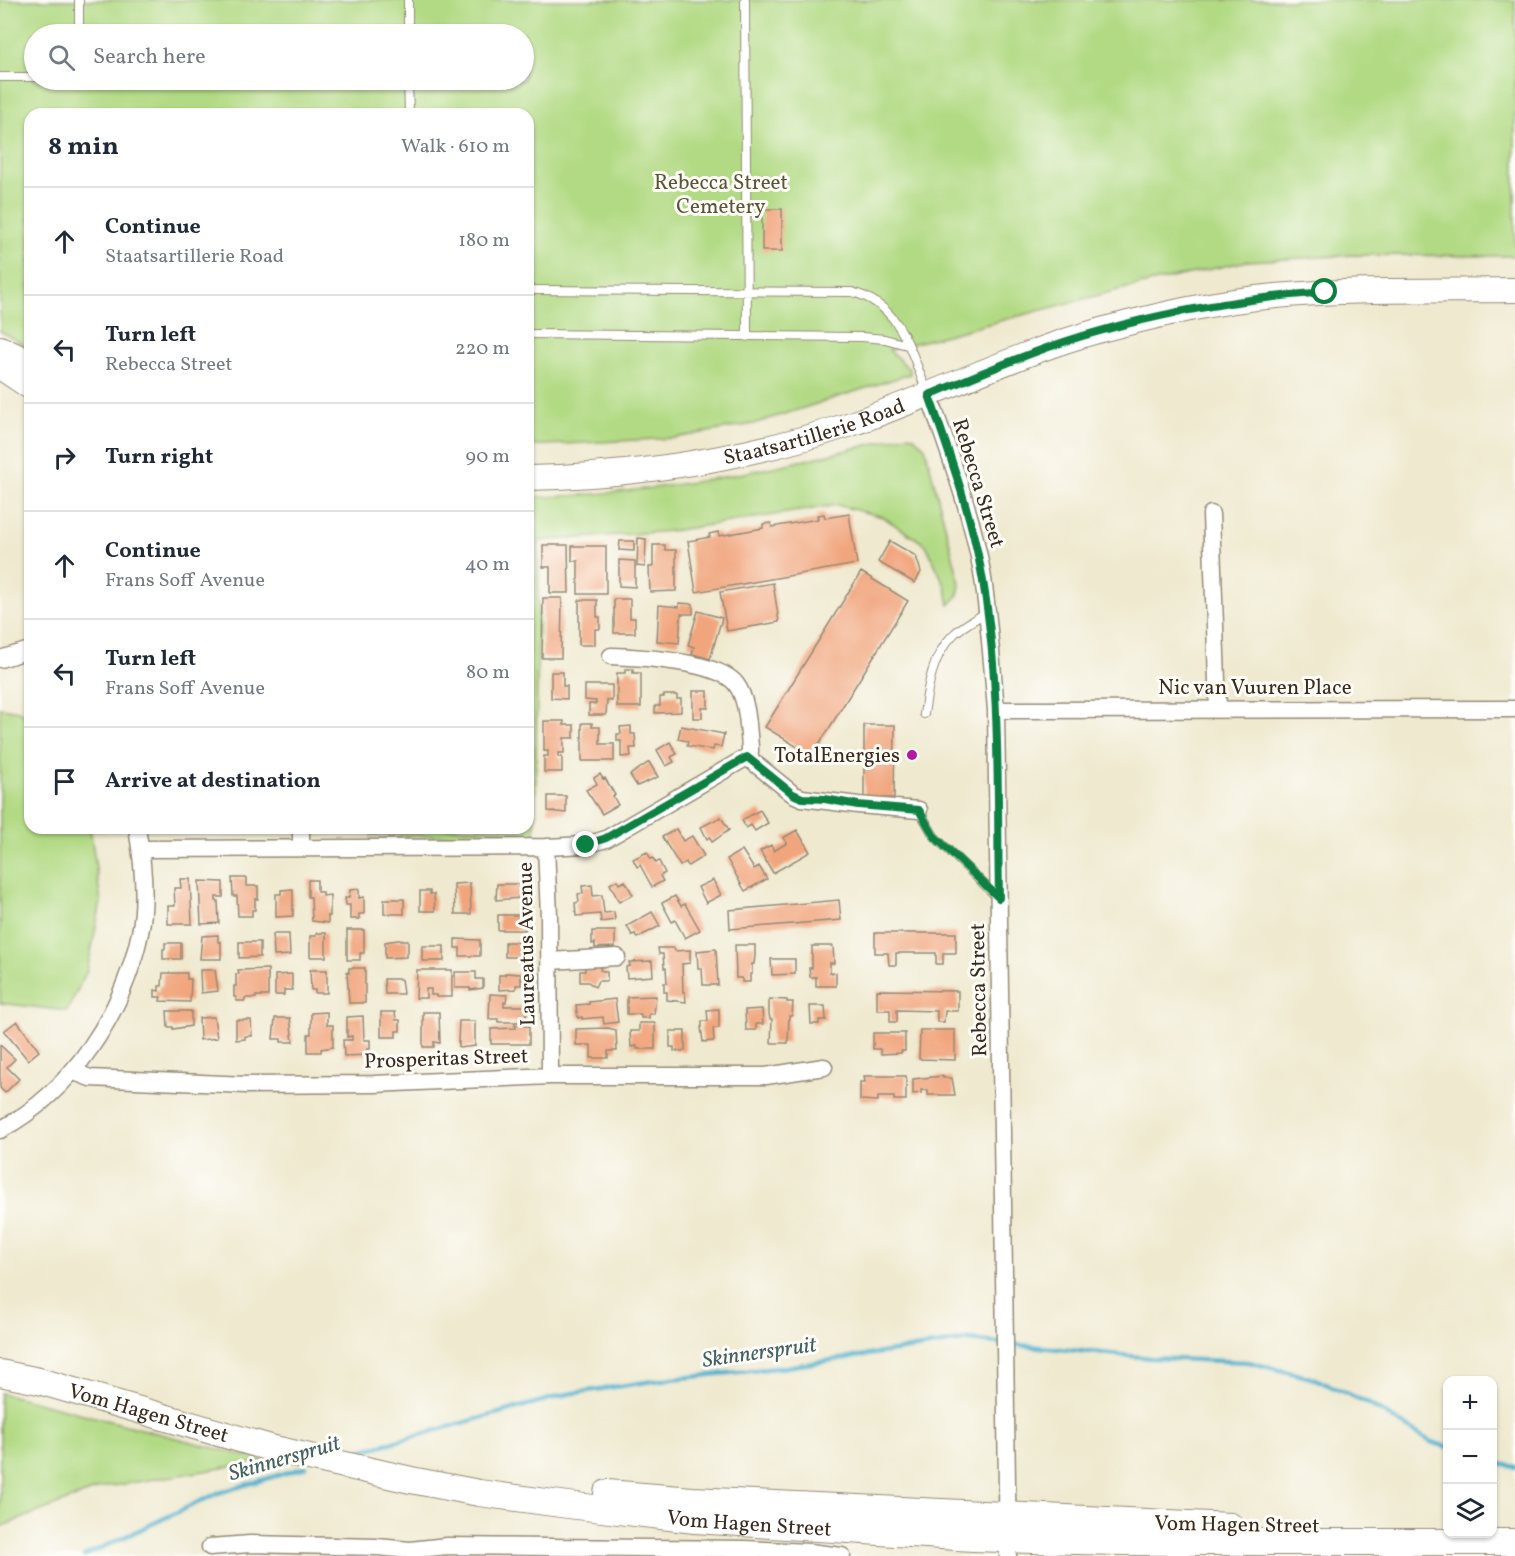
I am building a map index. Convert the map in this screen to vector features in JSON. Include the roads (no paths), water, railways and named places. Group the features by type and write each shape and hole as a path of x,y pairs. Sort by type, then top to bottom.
{"main road":[{"name":"Vom Hagen Street","path":"0,1355 94,1379 281,1443"},
{"name":"Vom Hagen Street","path":"0,1373 281,1443 546,1502 695,1520 1121,1542 1515,1542"},
{"name":"Vom Hagen Street","path":"1007,1537 1237,1527 1443,1526"},
{"path":"1497,1526 1515,1526"}],"street":[{"name":"Staatsartillerie Road","path":"534,478 572,477 667,468 773,448 849,424 929,395 1014,360 1099,331 1211,304 1325,292 1515,290"},
{"path":"0,348 24,359"},
{"path":"0,367 24,383"},
{"name":"Rebecca Street","path":"929,395 957,475 982,572 996,710 1007,1384 1007,1537"},
{"path":"1211,514 1218,709"},
{"path":"0,658 24,652"},
{"path":"141,849 546,848 596,843 747,757 750,747 744,700 737,685 730,677 716,671 668,660 611,656"},
{"name":"Nic van Vuuren Place","path":"996,710 1515,709"},
{"path":"747,757 793,794 802,798 919,810"},
{"path":"0,1130 14,1123 38,1105 72,1071 90,1050 113,1010 130,968 140,932 143,910 141,849 138,834"},
{"path":"301,834 301,848"},
{"name":"Laureatus Avenue","path":"546,848 549,1076"},
{"path":"549,962 616,957"},
{"name":"Prosperitas Street","path":"72,1071 90,1078 246,1085 374,1084 549,1076 766,1076 824,1067"},
{"name":"Vom Hagen Street","path":"210,1547 250,1544 377,1547 410,1553 447,1546 745,1549 842,1556"}],"lane":[{"path":"79,0 79,24"},
{"path":"408,0 408,24"},
{"path":"746,0 747,337"},
{"path":"0,78 24,77"},
{"path":"408,90 409,108"},
{"path":"534,290 748,290 852,292 868,296 891,314 903,334 929,395"},
{"path":"534,334 862,338 885,339 907,345"},
{"path":"924,714 928,686 939,652 953,634 987,612"},
{"path":"919,810 934,836 999,898"}],"waterway":[{"name":"Skinnerspruit","path":"346,1455 568,1394 653,1381 786,1367 969,1340 1000,1343"},
{"name":"Skinnerspruit","path":"1009,1344 1151,1358 1249,1362 1315,1379 1366,1402 1431,1442 1443,1446"},
{"name":"Skinnerspruit","path":"1497,1463 1515,1467"},
{"name":"Skinnerspruit","path":"84,1556 218,1493 306,1467"}],"place":[{"name":"TotalEnergies","path":"912,755"}],"park label":[{"name":"Rebecca Street Cemetery","path":"721,194"}]}
